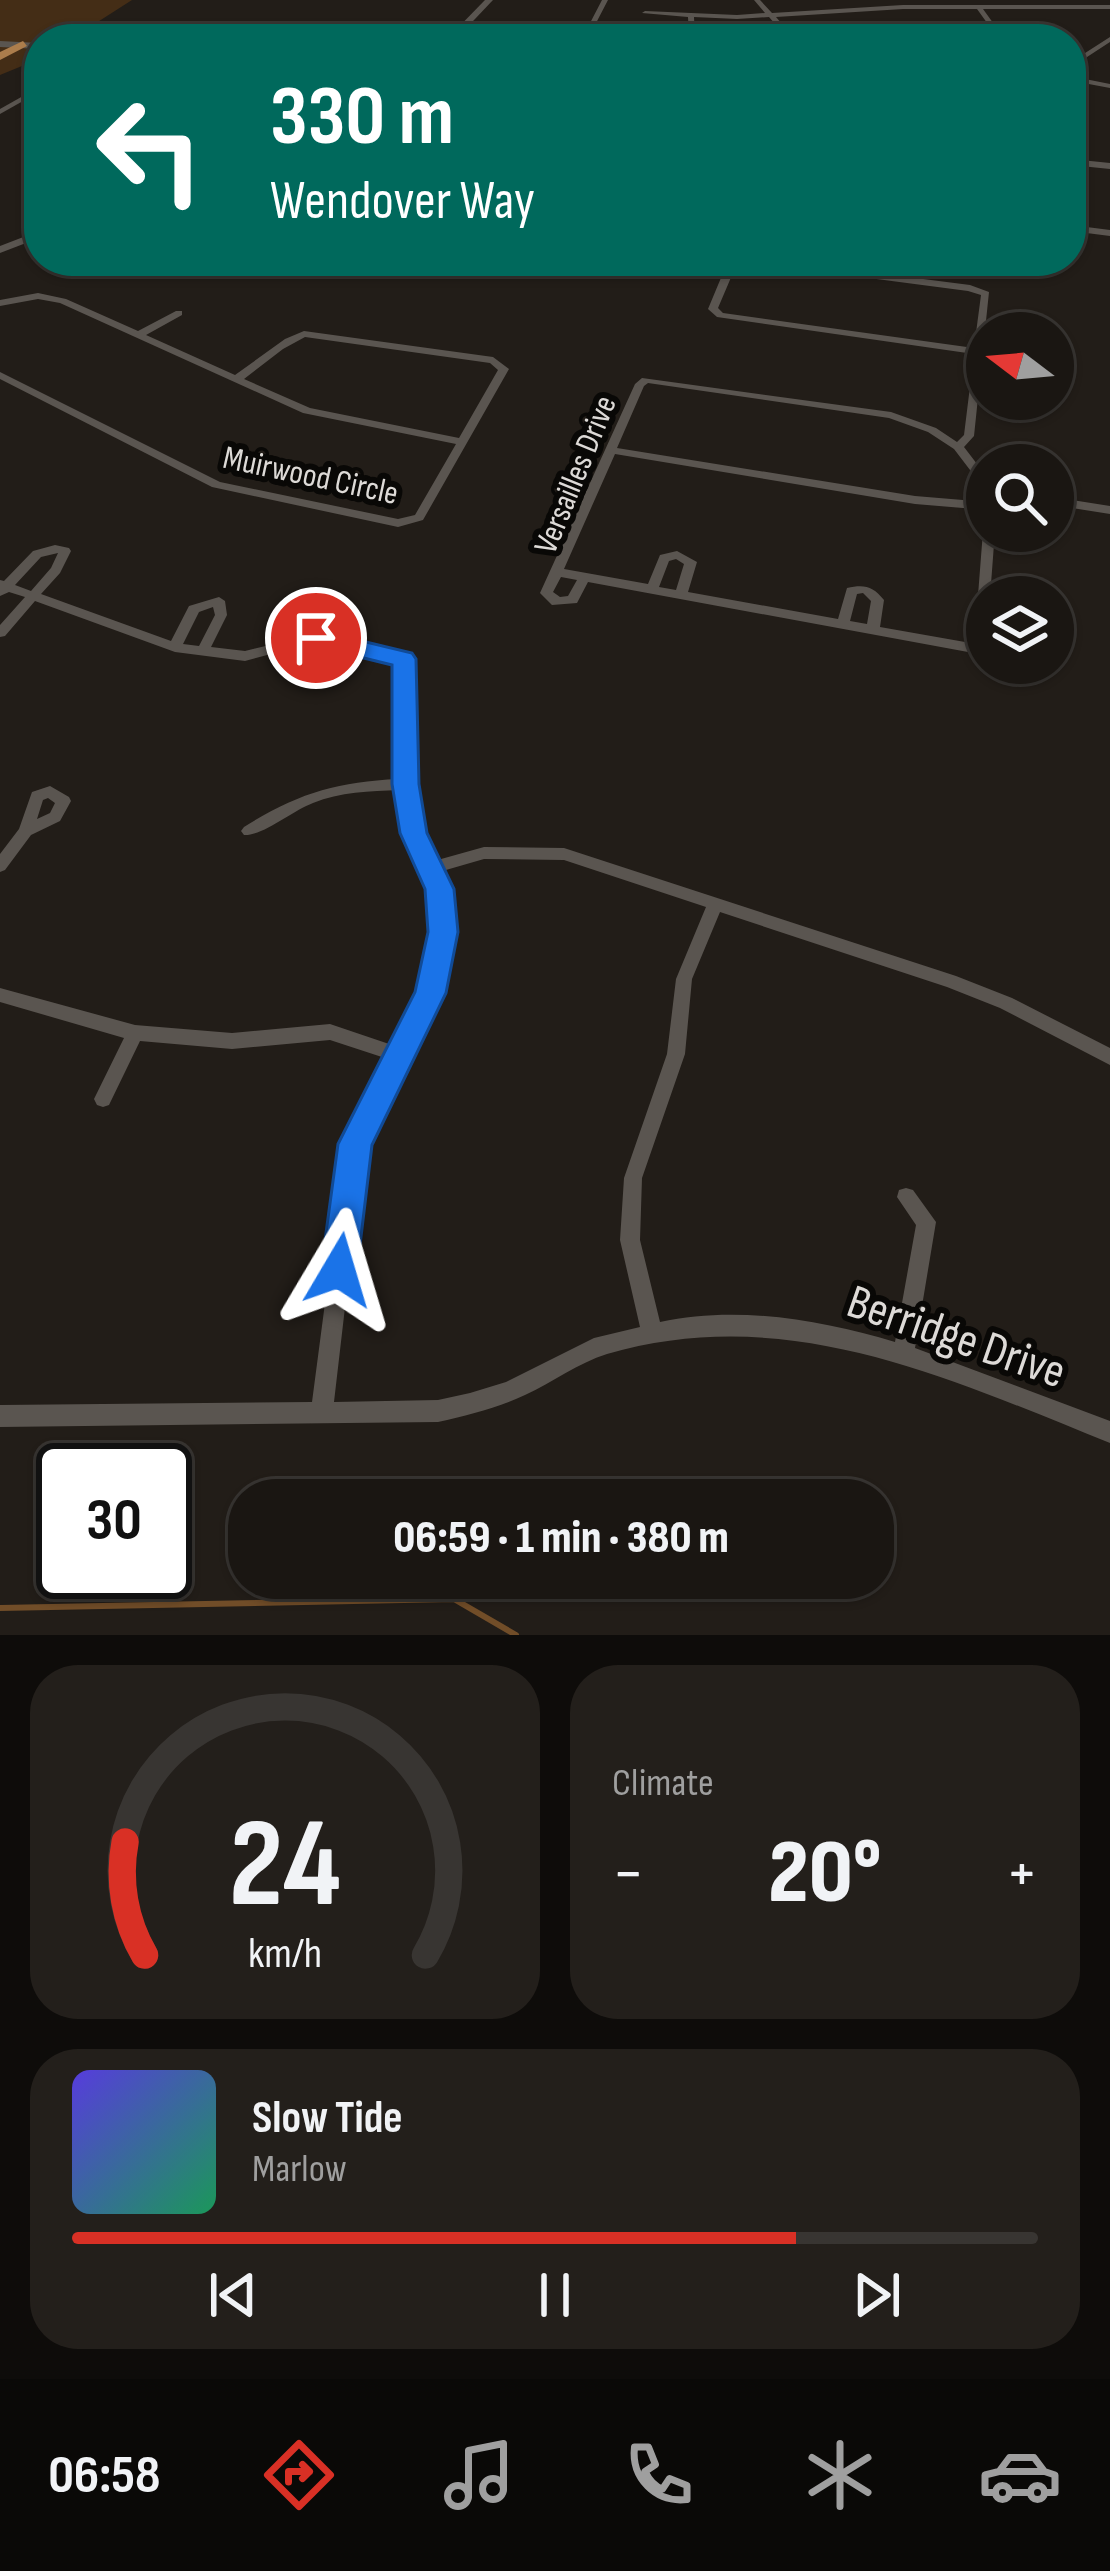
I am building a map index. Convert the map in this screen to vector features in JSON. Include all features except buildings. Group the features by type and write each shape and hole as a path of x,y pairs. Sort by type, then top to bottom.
{"main road":[{"path":"0,42 23,44"},
{"path":"0,57 23,44"}],"street":[{"path":"466,24 489,0"},
{"path":"757,0 780,24"},
{"path":"645,14 773,16 904,7 1110,7"},
{"path":"980,10 991,24"},
{"path":"691,16 691,24"},
{"path":"0,112 24,96"},
{"path":"0,100 14,102"},
{"path":"727,276 713,309 720,315 966,350"},
{"path":"872,276 981,291 986,294 984,312"},
{"name":"Muirwood Circle","path":"0,303 51,297 307,411 459,440 419,517 398,524 216,484 0,375"},
{"path":"140,334 179,313"},
{"path":"236,379 277,354 288,340 304,334 494,360 504,369 459,440"},
{"name":"Versailles Drive","path":"966,457 932,430 891,415 657,378 640,384 557,572 959,646 978,643 987,552"},
{"path":"958,447 969,436 971,420"},
{"path":"611,450 915,500 966,504"},
{"path":"1074,504 1110,510"},
{"path":"0,632 56,570 65,550 52,547 38,552 2,588"},
{"path":"652,589 664,558 682,556 691,567 681,595"},
{"path":"557,572 546,593 557,602 573,600 584,577"},
{"path":"2,588 175,647 245,656 316,638 404,659 405,784 414,833 432,868 443,932 430,993 355,1144 322,1410"},
{"path":"843,625 850,591 866,589 878,600 873,630"},
{"path":"175,647 194,609 219,601 220,615 202,650"},
{"path":"249,831 298,799 340,787 405,784"},
{"path":"0,866 26,831"},
{"path":"432,868 484,853 564,854 968,988 1110,1057"},
{"path":"652,1333 631,1240 633,1178 676,1054 684,979 715,904"},
{"path":"0,995 135,1033 232,1041 330,1032 396,1054"},
{"path":"103,1099 135,1033"},
{"path":"904,1352 926,1222 906,1197"},
{"name":"Berridge Drive","path":"0,1416 438,1411 499,1395 603,1345 736,1322 783,1325 904,1352 1110,1432"}],"shaded area":[{"path":"0,0 132,0 94,24 24,24 24,65 0,75"}],"waterway":[{"path":"0,1608 454,1599 516,1635"}],"route":[{"path":"316,638 404,659 405,784 414,833 439,889 443,932 430,993 355,1144 339,1270"}]}
